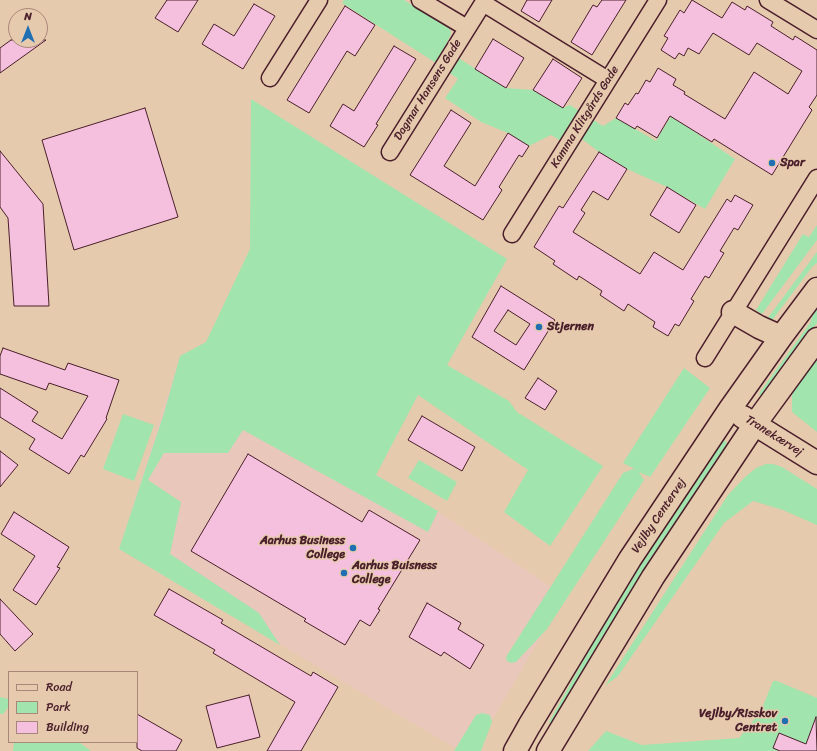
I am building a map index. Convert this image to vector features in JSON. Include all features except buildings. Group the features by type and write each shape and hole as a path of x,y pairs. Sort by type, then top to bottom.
{"street":[{"path":"270,78 319,0"},
{"name":"Dagmar Hansens Gade","path":"420,0 467,28"},
{"name":"Kamma Klitgårds Gade","path":"512,234 658,0"},
{"path":"768,0 817,30"},
{"name":"Dagmar Hansens Gade","path":"390,152 484,2 608,80"},
{"path":"705,358 817,178"},
{"name":"Vejlby Centervej","path":"515,751 532,719 630,559 730,409 817,289"},
{"path":"733,312 759,327 781,337"},
{"path":"548,751 653,577 755,424 817,339"},
{"name":"Tranekærvej","path":"730,409 817,464"}],"shaded area":[{"name":"Aarhus Buisness College","path":"180,356 436,510 565,596 474,751 460,751 119,549"}],"green space":[{"path":"344,0 404,0 450,29 451,34 444,49 506,88 533,90 563,108 570,105 603,126 616,118 656,141 671,116 735,159 705,209 667,187 627,169 599,152 582,139 576,150 551,135 529,146 508,133 481,122 445,98 458,79 436,63 342,3"},
{"path":"251,99 507,259 447,365 509,401 517,412 603,466 550,546 504,512 528,470 418,395 376,475 438,511 428,532 243,430 228,453 164,453 148,480 181,502 170,554 259,613 280,645 119,549 164,413 180,356 206,342 250,249"},
{"path":"817,225 817,240 762,314 756,310 803,234 809,237"},
{"path":"817,252 817,263 812,267 771,322 764,323"},
{"path":"817,304 817,323 764,396 759,395 810,323"},
{"path":"817,356 817,432 792,412 792,395 798,381"},
{"path":"684,368 710,388 650,477 639,472 644,480 547,629 516,662 511,663 507,661 506,657 623,473 635,469 623,463"},
{"path":"123,414 154,425 134,481 103,469"},
{"path":"721,440 726,441 727,447 551,725 549,722 592,645 602,619"},
{"path":"419,460 457,482 447,501 408,478"},
{"path":"766,464 773,464 782,467 817,489 817,525 783,510 753,501 724,523 618,676 605,686 728,495 756,468"},
{"name":"Vejlby/Risskov Centret","path":"773,681 777,681 817,698 817,751 588,751 606,731 642,745 739,738 761,711"},
{"path":"0,697 8,699 8,707 3,714 0,714"},
{"path":"482,713 490,715 492,722 481,751 454,751 476,715"},
{"path":"14,743 80,743 91,751 13,751"}],"place":[{"name":"Spar","path":"772,163"},
{"name":"Stjernen","path":"539,327"},
{"name":"Aarhus Business College","path":"353,548"},
{"name":"Aarhus Buisness College","path":"344,573"},
{"name":"Vejlby/Risskov Centret","path":"785,721"}]}
